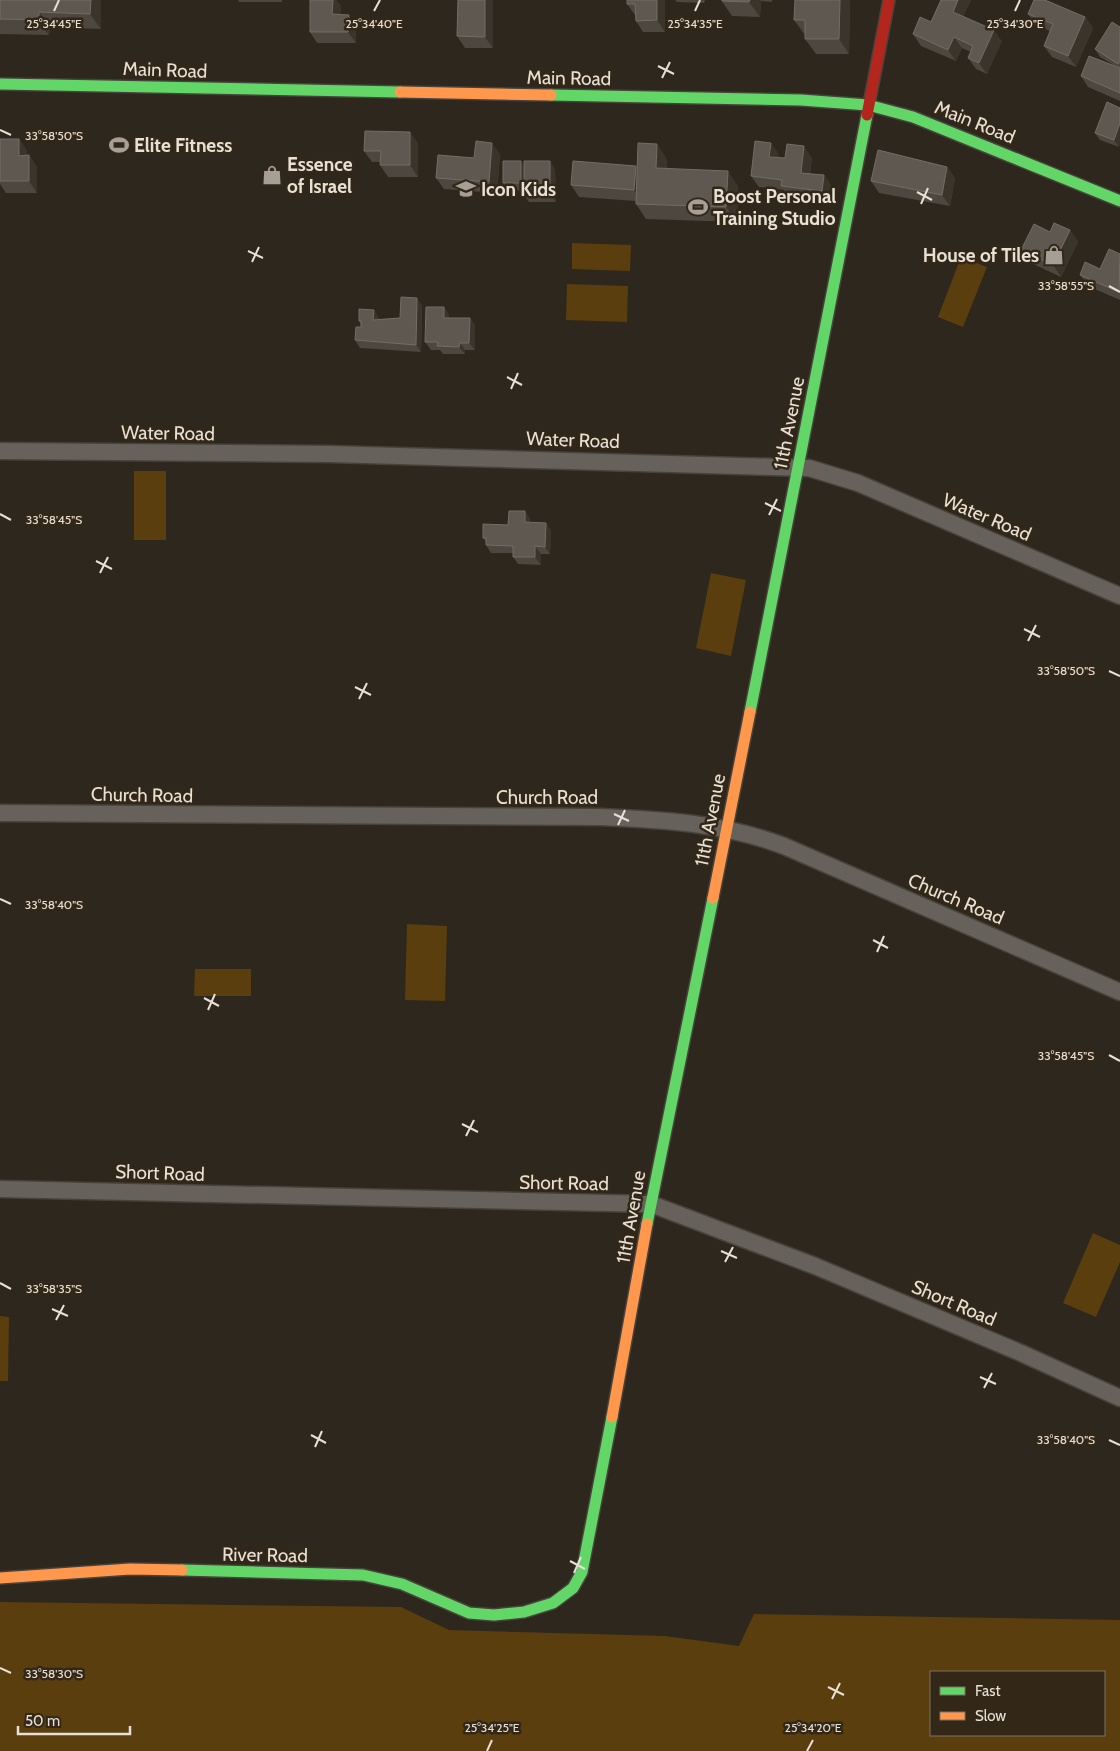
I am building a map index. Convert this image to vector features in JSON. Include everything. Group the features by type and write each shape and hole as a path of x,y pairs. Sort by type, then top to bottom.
{"street":[{"name":"11th Avenue","path":"521,1611 541,1607 561,1598 573,1587 582,1572 651,1204 799,468 889,0"},
{"name":"Main Road","path":"0,84 791,100 868,105 913,117 1120,201"},
{"name":"Water Road","path":"0,451 388,456 819,470 858,483 1120,596"},
{"name":"Church Road","path":"0,813 602,817 694,823 726,828 784,846 1120,992"},
{"name":"Short Road","path":"0,1189 651,1204 815,1266 1021,1353 1120,1398"},
{"name":"River Road","path":"0,1578 130,1569 350,1574 373,1576 402,1584 455,1608 475,1614 491,1616 521,1611"}],"shaded area":[{"path":"572,243 631,245 630,271 572,269"},
{"path":"961,257 987,267 963,327 938,317"},
{"path":"567,284 628,286 627,322 566,320"},
{"path":"134,471 166,471 166,540 134,540"},
{"path":"711,573 746,580 731,656 696,648"},
{"path":"407,924 447,926 445,1001 405,1000"},
{"path":"195,969 251,969 251,996 194,996"},
{"path":"1093,1233 1120,1245 1120,1262 1096,1317 1063,1303"},
{"path":"0,1316 9,1317 8,1381 0,1381"},
{"path":"0,1602 401,1607 449,1630 665,1636 739,1646 754,1614 1120,1620 1120,1751 0,1751"}],"building":[{"path":"0,0 91,0 90,14 39,12 39,20 0,19"},
{"path":"310,0 333,0 332,14 349,15 348,32 310,32"},
{"path":"458,0 485,0 485,37 457,36"},
{"path":"627,0 657,0 657,20 636,21 635,4 627,4"},
{"path":"722,0 750,0 749,2"},
{"path":"795,0 840,0 839,39 805,39 805,20 794,20"},
{"path":"941,0 958,0 953,12 994,30 979,63 968,58 973,46 954,37 948,50 913,34 920,17 931,22"},
{"path":"1034,0 1045,0 1085,17 1068,56 1044,46 1053,24 1028,14"},
{"path":"1112,22 1120,27 1120,61 1118,64 1095,49"},
{"path":"1089,56 1120,68 1120,93 1081,76"},
{"path":"1107,102 1120,108 1120,123 1114,140 1095,133"},
{"path":"365,131 410,132 410,165 380,165 381,151 364,151"},
{"path":"0,139 19,139 19,156 29,155 29,181 0,181"},
{"path":"476,141 492,143 489,182 436,178 438,155 474,158"},
{"path":"755,141 771,143 769,157 785,158 787,144 804,146 801,173 824,175 822,191 781,186 782,180 751,176"},
{"path":"638,143 657,144 656,168 728,171 726,207 636,204"},
{"path":"878,150 947,167 942,195 871,181"},
{"path":"503,161 521,161 521,183 503,183"},
{"path":"524,161 550,161 550,194 524,195"},
{"path":"573,161 636,166 634,190 571,185"},
{"path":"1054,223 1070,230 1053,265 1021,250 1034,224 1050,232"},
{"path":"1109,249 1120,254 1119,292 1080,275 1085,262 1100,269"},
{"path":"401,297 417,298 416,345 355,340 356,327 361,327 359,309 374,310 373,320 400,318"},
{"path":"426,307 444,307 444,318 470,318 469,343 460,343 459,347 437,346 438,342 425,342"},
{"path":"509,511 525,511 525,522 546,523 545,547 535,546 535,557 513,557 513,546 486,545 486,538 483,538 483,524 508,525"}],"traffic: fast":[{"path":"0,84 400,92"},
{"path":"551,95 801,100 868,105 913,117 1120,201"},
{"path":"750,712 867,115"},
{"path":"647,1224 713,898"},
{"path":"182,1570 363,1575 402,1584 469,1613 494,1615 524,1612 553,1603 573,1588 582,1572 612,1417"}],"traffic: slow":[{"path":"400,92 551,95"},
{"path":"713,898 750,712"},
{"path":"612,1417 647,1224"},
{"path":"0,1578 130,1569 182,1570"}],"traffic: jam":[{"path":"867,115 889,0"}],"place":[{"name":"Elite Fitness","path":"119,145"},
{"name":"Essence of Israel","path":"272,175"},
{"name":"Icon Kids","path":"466,189"},
{"name":"Boost Personal Training Studio","path":"698,207"},
{"name":"House of Tiles","path":"1054,255"}]}
